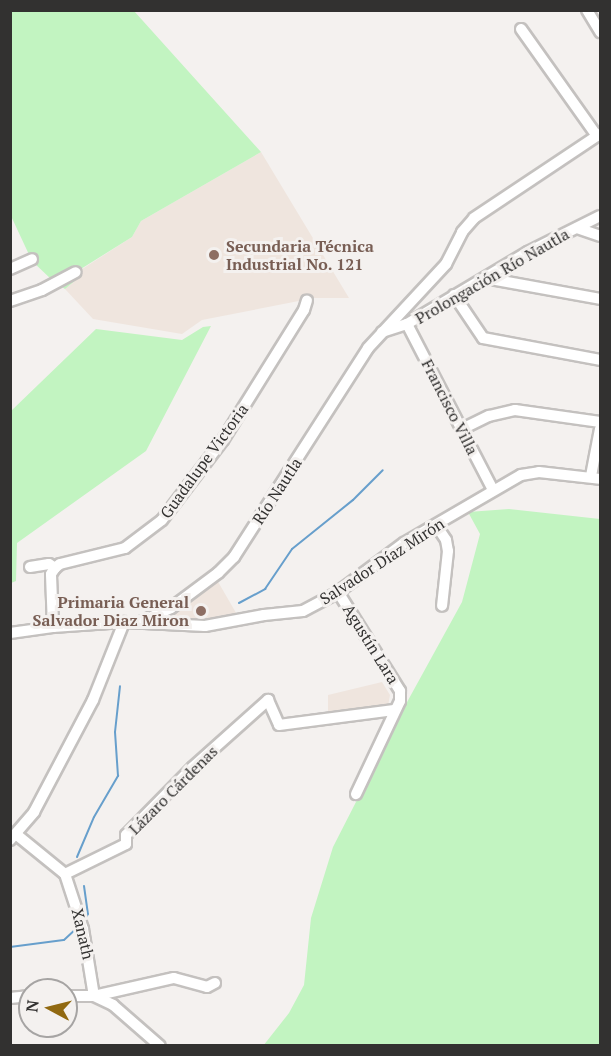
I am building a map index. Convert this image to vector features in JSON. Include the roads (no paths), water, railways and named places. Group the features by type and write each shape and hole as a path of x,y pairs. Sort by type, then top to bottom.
{"street":[{"path":"587,10 600,32"},
{"path":"521,29 599,135"},
{"name":"Río Nautla","path":"143,621 171,608 218,573 234,557 368,348 446,264 462,232 474,218 599,135"},
{"name":"Prolongación Río Nautla","path":"382,332 407,324 454,295 600,216"},
{"path":"576,228 600,236"},
{"path":"10,269 32,258"},
{"path":"10,301 42,290 76,272"},
{"path":"485,278 600,299"},
{"path":"454,295 483,338 600,360"},
{"name":"Guadalupe Victoria","path":"55,568 60,564 125,548 162,520 223,440 304,310 307,300"},
{"name":"Francisco Villa","path":"407,324 493,490"},
{"path":"462,429 489,416 515,410 600,422"},
{"path":"596,477 600,429"},
{"name":"Salvador Díaz Mirón","path":"10,633 124,621 205,626 264,615 303,611 338,592 404,543 521,474 539,472 596,477"},
{"path":"436,525 446,540 448,551 442,606"},
{"path":"30,567 49,564 55,568 51,574 53,627"},
{"name":"Agustín Lara","path":"338,592 400,691 400,701 356,794"},
{"path":"65,874 14,837 34,812 93,700 124,621"},
{"name":"Lázaro Cárdenas","path":"65,874 126,844 126,835 193,767 267,700 279,725 394,710"},
{"name":"Xanath","path":"65,874 83,929 94,996"},
{"path":"78,996 94,996 174,978 207,987 215,983"},
{"path":"94,996 113,1005 160,1046"}],"waterway":[{"path":"239,603 265,589 292,549 353,500 383,470"},
{"path":"77,857 94,817 118,776 115,732 120,686"},
{"path":"84,886 88,914 85,919"},
{"path":"10,947 64,940 77,928"}],"place":[{"name":"Secundaria Técnica Industrial No. 121","path":"214,255"},
{"name":"Primaria General Salvador Diaz Miron","path":"201,611"}]}
